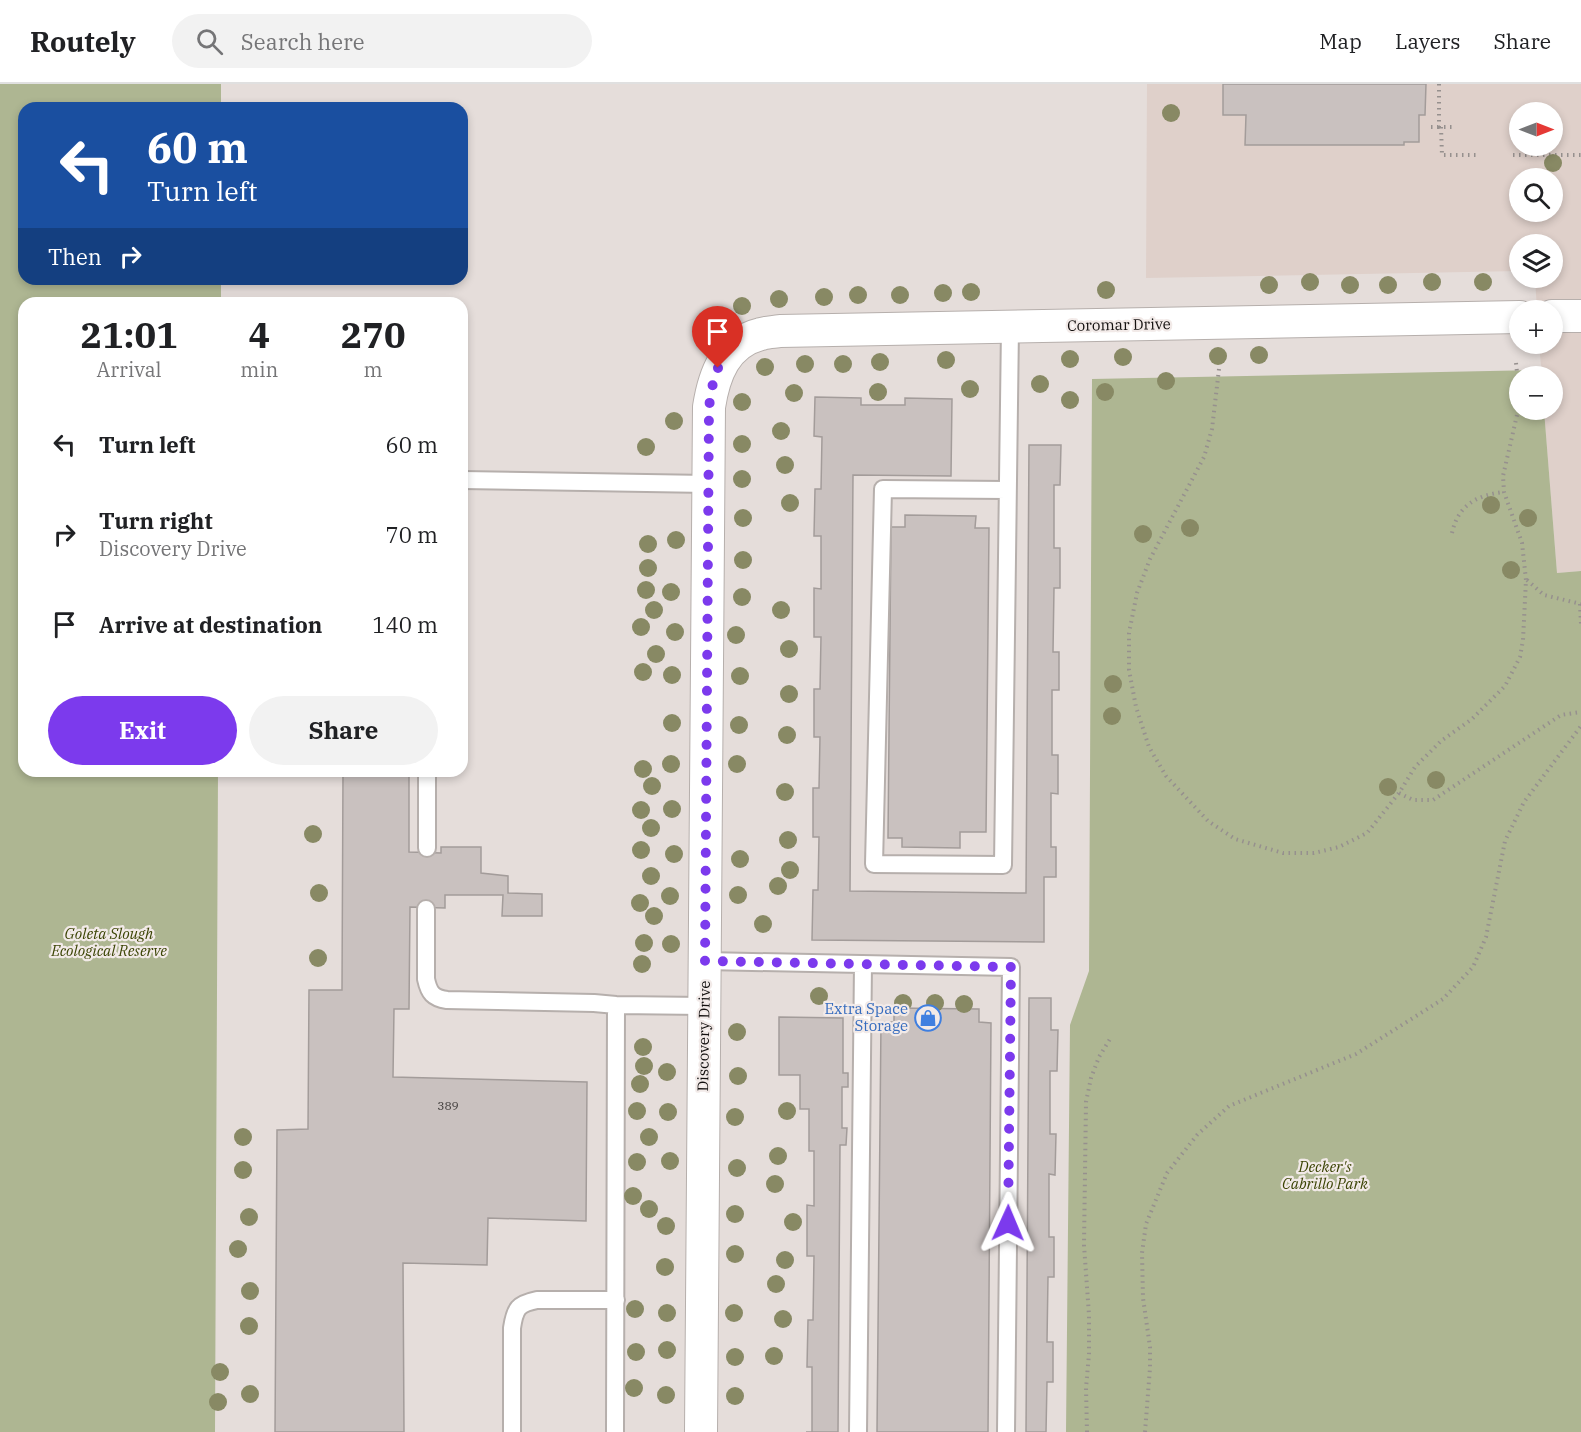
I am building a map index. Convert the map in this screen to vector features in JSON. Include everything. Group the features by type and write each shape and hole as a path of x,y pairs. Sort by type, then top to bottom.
{"street":[{"path":"1563,316 1581,316"},
{"name":"Coromar Drive","path":"727,357 742,341 760,334 780,331 1509,317"},
{"name":"Discovery Drive","path":"701,1432 709,407 718,368 727,357"}],"lane":[{"path":"1007,490 883,489 874,864 1003,865 1010,327"},
{"path":"468,480 708,484"},
{"path":"427,777 427,848"},
{"path":"426,909 426,979 432,994 438,999 704,1006"},
{"path":"705,961 1011,967 1006,1432"},
{"path":"858,1432 863,964"},
{"path":"615,1432 616,1005"},
{"path":"512,1432 512,1328 513,1317 518,1308 537,1300 616,1300"}],"path":[{"path":"1439,84 1442,156 1477,155"},
{"path":"1431,127 1453,128"},
{"path":"1563,155 1581,155"},
{"path":"1220,369 1212,429 1204,457 1150,559 1137,593 1129,633 1129,670 1136,707 1149,747 1166,776 1208,821 1235,839 1283,853 1314,853 1339,847 1367,833 1399,793 1415,767 1441,741 1472,719 1505,686 1520,657 1526,580 1522,543 1504,492 1503,476 1516,420"},
{"path":"1452,533 1459,514 1469,504 1480,496 1504,492"},
{"path":"1526,580 1544,595 1581,604 1581,624"},
{"path":"1399,793 1413,800 1434,800 1561,715 1581,712"},
{"path":"1145,1432 1150,1347 1143,1298 1142,1253 1146,1224 1167,1173 1197,1135 1229,1106 1356,1054 1443,999 1473,967 1486,937 1505,841 1524,802 1581,726"},
{"path":"1087,1432 1089,1315 1084,1245 1086,1102 1091,1078 1099,1057 1110,1040"}],"shaded area":[{"path":"1147,84 1581,84 1581,571 1557,573 1545,420 1563,420 1563,366 1541,366 1540,354 1563,354 1563,300 1536,300 1536,288 1563,288 1563,234 1509,234 1509,271 1146,278"}],"green space":[{"name":"Goleta Slough Ecological Reserve","path":"0,84 221,84 221,102 18,102 18,285 221,285 221,297 18,297 18,777 218,777 215,1432 0,1432"},
{"name":"Decker's Cabrillo Park","path":"1509,371 1509,420 1545,420 1557,573 1581,571 1581,1432 1066,1432 1070,1025 1089,971 1092,379"}],"building":[{"path":"1223,84 1426,84 1425,115 1419,115 1419,142 1404,142 1404,145 1245,145 1246,115 1223,115"},
{"path":"815,397 861,398 861,405 905,405 905,398 952,399 951,476 853,475 850,891 1026,893 1029,445 1061,445 1060,485 1054,485 1054,548 1060,548 1060,588 1054,588 1053,652 1059,652 1059,690 1052,690 1052,755 1058,755 1058,794 1051,793 1051,847 1056,847 1056,877 1044,877 1044,942 812,940 813,890 818,890 819,837 813,837 813,788 819,788 820,737 814,737 814,689 820,689 821,637 814,637 814,588 821,589 821,536 814,536 815,489 821,489 822,437 814,436"},
{"path":"905,515 976,516 975,528 989,528 986,832 960,832 960,848 902,847 902,838 888,838 891,527 905,527"},
{"path":"343,777 409,777 409,852 441,853 441,847 481,847 481,873 508,876 508,893 542,894 542,916 502,916 503,895 445,895 445,908 410,907 409,1009 394,1009 393,1077 587,1082 586,1221 488,1218 487,1265 403,1263 404,1432 275,1432 277,1130 308,1129 309,990 342,990"},
{"path":"1029,998 1051,998 1051,1030 1058,1030 1057,1071 1050,1071 1050,1134 1056,1134 1055,1175 1049,1174 1049,1237 1054,1237 1054,1277 1048,1277 1047,1342 1053,1342 1053,1382 1047,1382 1046,1432 1026,1432"},
{"path":"894,1008 979,1009 979,1022 991,1023 988,1432 877,1432 881,1022 894,1022"},
{"path":"779,1017 843,1018 843,1073 848,1073 848,1087 842,1087 842,1128 847,1128 846,1145 840,1145 838,1432 812,1432 812,1367 807,1367 808,1320 813,1320 814,1256 807,1256 807,1205 814,1206 814,1151 809,1151 809,1109 800,1109 800,1075 779,1075"}],"place":[{"name":"Extra Space Storage","path":"928,1018"}],"route":[{"path":"718,368 709,407 705,961 1011,967 1008,1223"}]}
